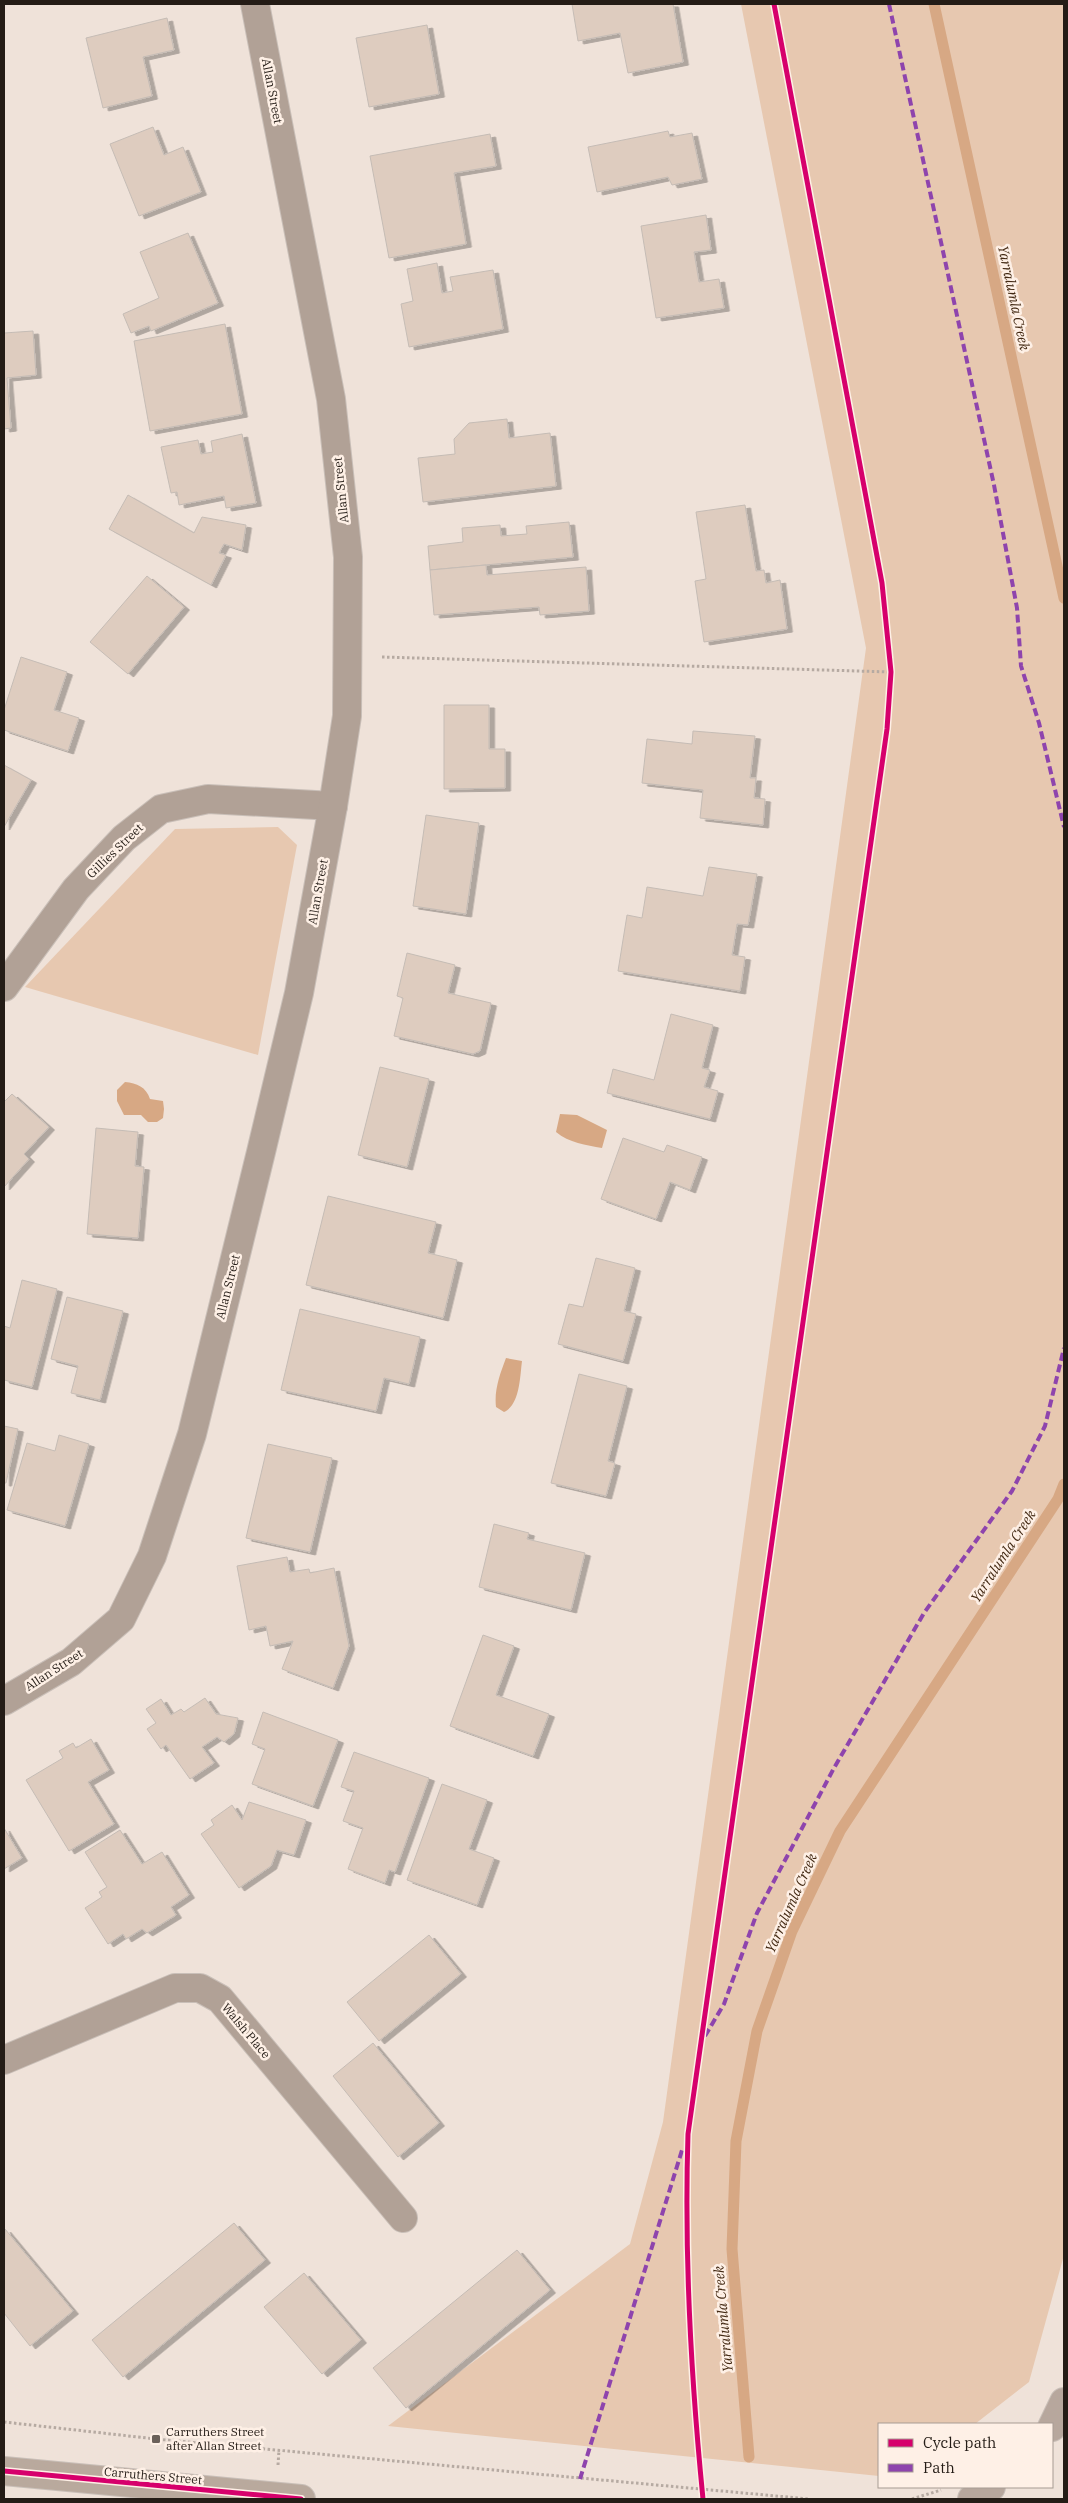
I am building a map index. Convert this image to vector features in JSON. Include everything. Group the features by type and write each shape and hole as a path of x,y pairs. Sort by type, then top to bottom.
{"highway":[{"path":"1053,2425 1064,2402"},
{"path":"972,2499 989,2488"}],"main road":[{"name":"Carruthers Street","path":"4,2472 301,2499"}],"street":[{"name":"Allan Street","path":"4,1701 71,1662 122,1619 152,1556 192,1434 299,994 333,806 347,716 348,557 331,399 255,4"},
{"name":"Gillies Street","path":"4,987 76,889 124,838 161,809 208,799 333,806"},
{"name":"Walsh Place","path":"4,2060 175,1988 200,1988 220,1999 404,2218"}],"path":[{"path":"380,656 891,672"},
{"path":"890,662 890,682"},
{"path":"4,2422 156,2439 809,2499"},
{"path":"701,2481 703,2499"},
{"path":"912,2499 943,2489"}],"shaded area":[{"path":"741,4 1064,4 1064,2255 1029,2382 976,2423 878,2423 878,2476 388,2426 630,2244 663,2122 866,648"},
{"path":"278,827 297,845 258,1055 25,987 175,829"},
{"path":"125,1082 140,1086 146,1091 150,1099 163,1101 163,1118 157,1122 148,1122 141,1115 124,1115 117,1101 117,1090"},
{"path":"560,1114 577,1115 607,1130 602,1148 572,1141 556,1132"},
{"path":"506,1358 522,1361 516,1397 504,1412 496,1407 496,1394"}],"building":[{"path":"572,4 673,4 683,62 628,73 620,33 578,41"},
{"path":"167,18 174,50 143,57 152,96 103,108 86,38"},
{"path":"427,25 439,94 369,107 356,38"},
{"path":"153,127 164,155 183,147 201,192 139,216 110,144"},
{"path":"668,131 670,137 692,133 702,179 672,185 668,177 597,192 588,147"},
{"path":"490,134 496,166 454,173 466,244 389,258 370,156"},
{"path":"706,215 711,250 694,252 699,282 719,279 724,308 656,318 641,226"},
{"path":"188,233 218,303 151,331 149,326 131,333 123,314 159,298 140,252"},
{"path":"437,263 442,293 453,291 450,277 493,270 503,329 409,347 401,304 413,301 407,269"},
{"path":"225,324 242,414 150,431 134,341"},
{"path":"33,331 36,375 7,378 11,428 4,429 4,333"},
{"path":"507,419 509,438 550,433 556,486 423,502 418,458 455,454 454,439 469,423"},
{"path":"242,434 256,503 226,508 224,496 179,505 177,492 171,493 161,447 198,440 201,454 213,452 211,441"},
{"path":"128,495 194,533 202,517 246,525 242,550 224,544 219,553 226,555 211,585 109,529"},
{"path":"745,505 756,571 764,570 766,583 780,580 787,629 704,642 695,581 706,579 696,512"},
{"path":"569,522 573,557 430,570 428,546 463,542 462,528 500,525 501,536 527,534 526,526"},
{"path":"486,565 487,575 586,567 589,611 540,615 539,607 434,615 430,570"},
{"path":"147,576 184,607 128,674 90,642"},
{"path":"21,657 67,672 54,710 79,718 68,751 4,730 4,710"},
{"path":"444,705 489,705 489,749 505,749 505,788 444,789"},
{"path":"693,731 755,736 750,778 756,778 754,798 765,799 763,825 700,818 703,790 642,783 647,739 692,744"},
{"path":"4,765 31,780 4,827"},
{"path":"426,815 479,823 466,914 413,906"},
{"path":"709,867 757,874 748,925 737,924 732,955 745,957 740,991 618,971 627,915 642,918 647,887 703,896"},
{"path":"407,953 455,965 448,993 491,1003 480,1051 473,1054 394,1036 403,998 397,996"},
{"path":"671,1014 713,1025 702,1068 710,1070 704,1087 718,1091 710,1119 607,1093 613,1069 654,1080"},
{"path":"380,1067 429,1079 407,1167 358,1155"},
{"path":"12,1094 49,1127 24,1154 29,1159 4,1187 4,1102"},
{"path":"96,1128 138,1132 135,1166 144,1167 138,1238 87,1234"},
{"path":"623,1138 664,1152 667,1145 702,1157 690,1190 670,1182 656,1219 601,1199"},
{"path":"328,1196 436,1222 428,1253 457,1260 443,1318 306,1285"},
{"path":"596,1258 635,1268 624,1311 636,1314 623,1361 558,1344 569,1304 583,1307"},
{"path":"22,1280 57,1289 32,1387 4,1380 4,1326 10,1328"},
{"path":"67,1297 123,1311 100,1400 71,1393 78,1366 51,1359"},
{"path":"300,1309 420,1337 409,1384 384,1378 376,1411 281,1390"},
{"path":"579,1374 627,1386 608,1461 615,1463 606,1496 551,1483"},
{"path":"4,1426 18,1429 6,1483 4,1483"},
{"path":"59,1435 89,1444 65,1526 7,1510 27,1443 55,1451"},
{"path":"268,1444 332,1458 310,1552 246,1538"},
{"path":"494,1524 529,1533 527,1539 585,1553 571,1610 479,1587"},
{"path":"287,1557 290,1572 309,1569 310,1573 334,1568 349,1646 333,1688 282,1669 293,1641 270,1646 266,1626 249,1630 237,1566"},
{"path":"483,1635 514,1646 496,1695 549,1714 533,1756 450,1726"},
{"path":"205,1698 216,1714 238,1718 234,1734 224,1742 217,1737 202,1747 214,1763 190,1779 166,1745 161,1749 147,1729 156,1723 146,1709 161,1699 171,1715 181,1709 184,1712"},
{"path":"263,1712 338,1740 313,1806 252,1784 265,1749 252,1744"},
{"path":"91,1739 109,1770 88,1782 114,1824 69,1851 26,1780 63,1758 59,1751 73,1743 76,1748"},
{"path":"354,1752 429,1778 395,1872 389,1870 385,1883 348,1869 363,1828 343,1821 354,1791 341,1787"},
{"path":"442,1784 487,1800 469,1849 494,1858 477,1905 407,1880"},
{"path":"249,1802 306,1820 294,1855 277,1850 271,1866 239,1888 201,1834 214,1825 211,1820 232,1805 242,1820"},
{"path":"4,1828 22,1858 4,1869"},
{"path":"120,1830 142,1864 162,1852 189,1895 171,1907 176,1915 147,1933 142,1929 126,1939 123,1934 108,1944 85,1908 102,1897 99,1892 107,1887 85,1852"},
{"path":"429,1935 461,1974 379,2041 347,2002"},
{"path":"373,2043 439,2123 398,2157 333,2076"},
{"path":"234,2223 265,2260 123,2377 92,2340"},
{"path":"5,2229 73,2311 30,2346 4,2313"},
{"path":"517,2250 550,2290 406,2408 373,2368"},
{"path":"304,2273 361,2340 322,2374 264,2307"}],"waterway":[{"name":"Yarralumla Creek","path":"934,4 1064,598"},
{"name":"Yarralumla Creek","path":"749,2457 732,2249 736,2141 757,2031 792,1931 840,1831 1058,1499 1064,1484"}],"marked path":[{"path":"889,4 994,485 1017,608 1021,666 1039,723 1064,827"},
{"path":"705,2036 724,2004 757,1913 834,1768 924,1613 1012,1491 1045,1426 1064,1348"},
{"path":"580,2479 683,2147"}],"cycle path":[{"path":"703,2499 689,2317 688,2134 887,729 891,672 882,583 774,4"},
{"path":"4,2471 301,2499"}],"place":[{"name":"Carruthers Street after Allan Street","path":"156,2439"}]}
